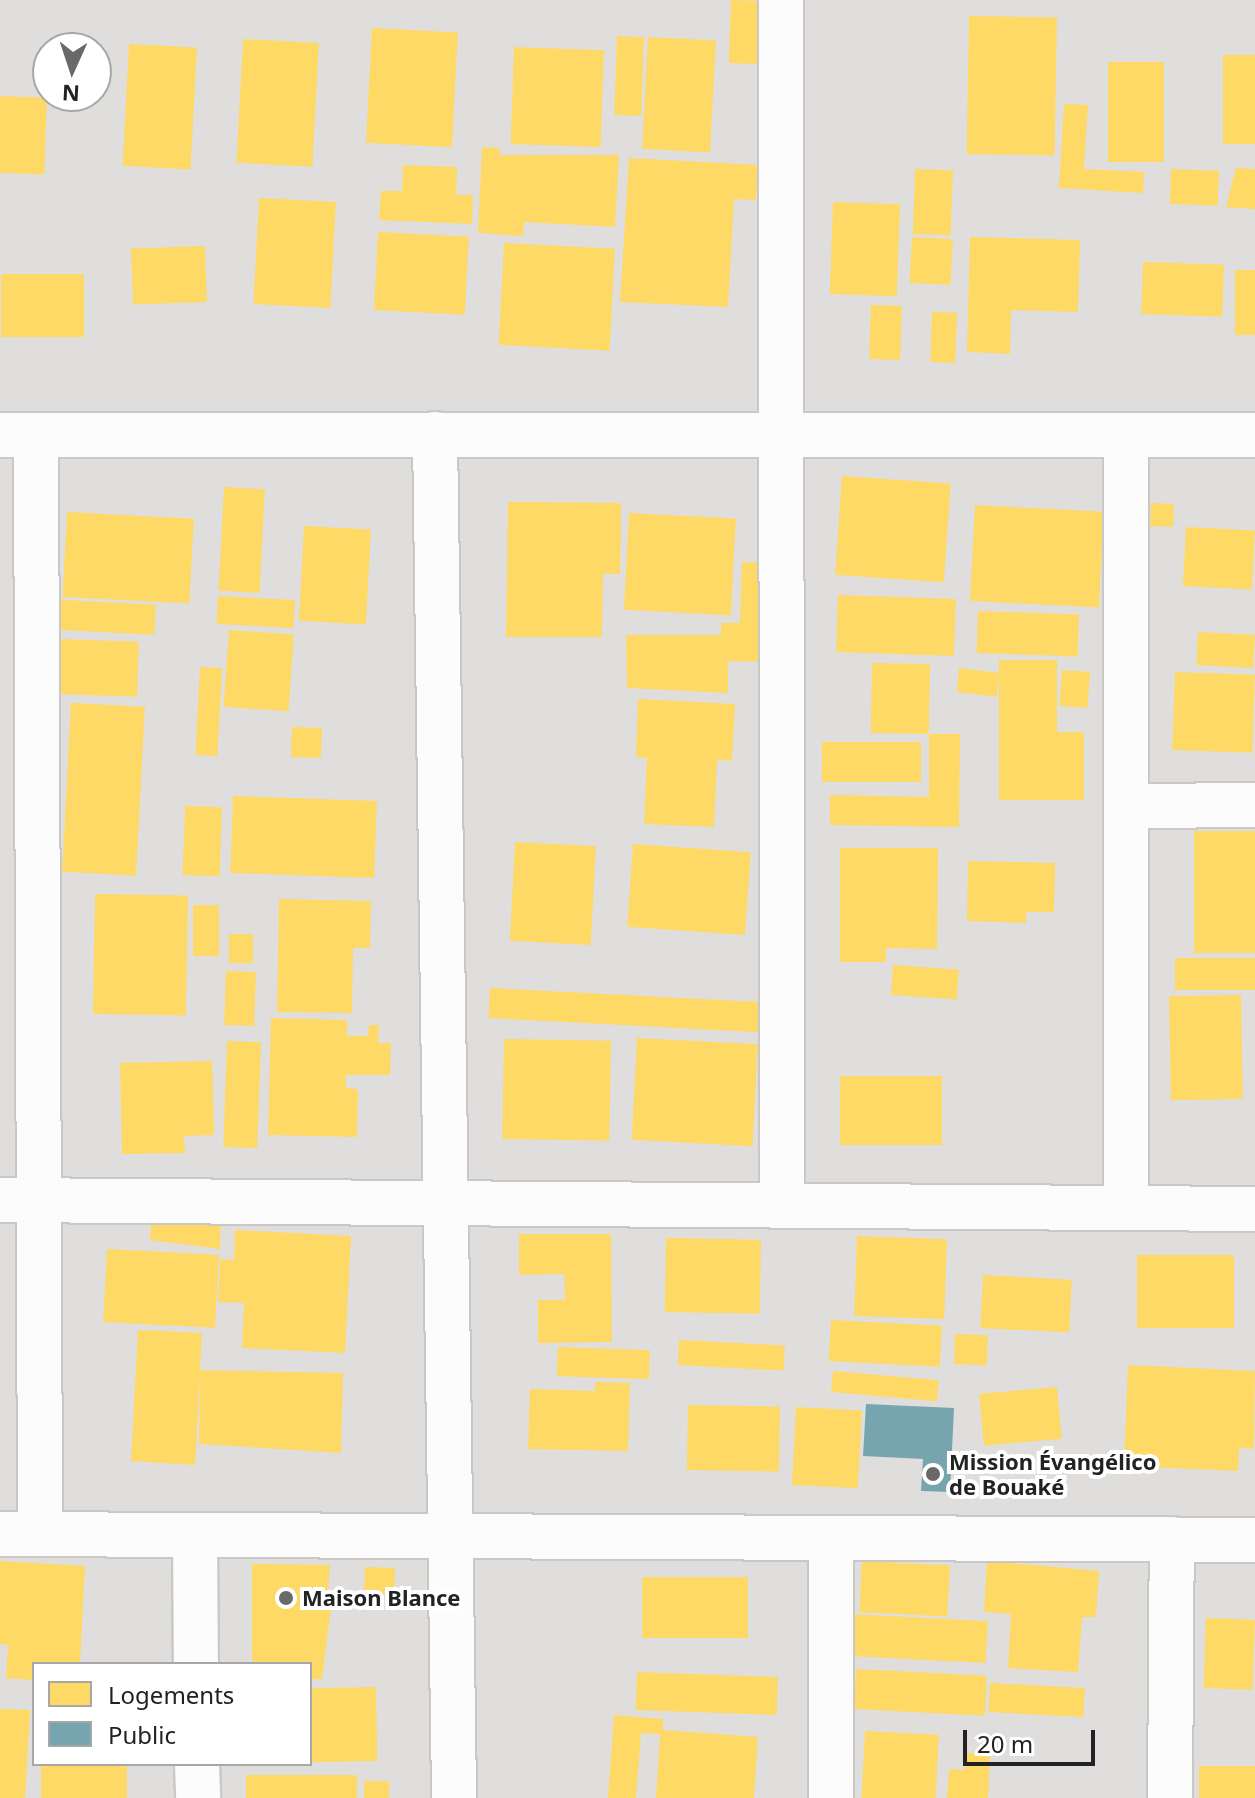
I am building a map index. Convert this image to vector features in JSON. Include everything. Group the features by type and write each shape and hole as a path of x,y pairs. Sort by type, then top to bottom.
{"street":[{"path":"781,0 782,1206"},
{"path":"435,434 454,1798"},
{"path":"1255,435 18,435 20,1534 1255,1540"},
{"path":"1126,435 1126,1208"},
{"path":"1126,806 1255,805"},
{"path":"19,1200 1255,1209"},
{"path":"195,1535 196,1662"},
{"path":"831,1538 831,1798"},
{"path":"1170,1798 1172,1539"},
{"path":"197,1766 198,1798"}],"shaded area":[{"path":"0,0 1255,0 1255,1798 0,1798"}],"building: Logements":[{"path":"731,0 760,1 758,64 729,63"},
{"path":"969,16 1057,18 1055,156 967,154"},
{"path":"372,28 458,33 452,147 366,143"},
{"path":"617,36 644,37 641,116 614,115"},
{"path":"648,37 716,41 710,152 642,149"},
{"path":"243,39 319,43 312,167 237,163"},
{"path":"129,44 197,48 191,169 123,166"},
{"path":"514,47 604,50 601,147 511,144"},
{"path":"1223,55 1255,55 1255,144 1223,144"},
{"path":"1108,62 1164,62 1164,162 1108,162"},
{"path":"0,96 32,97 32,112 46,112 44,175 0,173"},
{"path":"1064,104 1088,105 1084,169 1144,172 1143,193 1059,188"},
{"path":"482,147 500,148 499,155 619,155 615,227 524,222 523,236 478,233"},
{"path":"629,158 758,165 756,200 734,199 728,307 620,302"},
{"path":"403,165 457,167 456,195 473,195 472,224 379,220 381,191 402,191"},
{"path":"1236,168 1255,169 1255,209 1226,207"},
{"path":"915,169 953,170 951,235 913,234"},
{"path":"1171,169 1219,171 1218,206 1170,204"},
{"path":"259,198 336,202 330,308 253,304"},
{"path":"833,202 900,204 897,296 830,294"},
{"path":"378,232 469,237 465,315 374,310"},
{"path":"912,237 953,239 951,285 910,283"},
{"path":"970,237 1080,240 1078,312 1011,310 1010,354 967,352"},
{"path":"504,243 615,249 610,351 499,345"},
{"path":"205,246 207,302 133,305 131,249"},
{"path":"1143,262 1224,265 1222,317 1141,314"},
{"path":"1235,270 1255,270 1255,335 1235,335"},
{"path":"1,274 84,274 84,337 1,337"},
{"path":"871,305 902,306 900,360 869,359"},
{"path":"932,312 957,313 955,363 930,362"},
{"path":"842,476 951,484 944,582 835,575"},
{"path":"224,487 265,489 260,593 219,591"},
{"path":"508,502 621,503 620,574 603,574 602,637 506,637"},
{"path":"1151,503 1174,504 1173,527 1150,526"},
{"path":"975,505 1104,512 1099,608 970,601"},
{"path":"67,512 194,519 189,604 63,597"},
{"path":"629,513 736,519 731,615 624,610"},
{"path":"304,526 371,530 366,624 299,621"},
{"path":"1186,527 1255,531 1252,590 1183,586"},
{"path":"742,562 763,563 760,662 728,661 728,693 627,688 626,635 721,635 721,623 740,623"},
{"path":"838,595 956,599 954,656 836,652"},
{"path":"218,596 295,600 293,628 217,624"},
{"path":"46,599 156,605 154,635 44,629"},
{"path":"978,611 1079,615 1077,656 977,653"},
{"path":"229,630 294,635 288,711 224,707"},
{"path":"1198,632 1255,635 1253,668 1196,665"},
{"path":"58,639 139,642 137,697 56,694"},
{"path":"999,660 1057,660 1057,732 1084,732 1084,800 999,800"},
{"path":"872,663 930,664 929,734 871,733"},
{"path":"200,667 222,668 217,756 195,755"},
{"path":"959,668 999,673 997,697 957,692"},
{"path":"1062,670 1090,672 1087,708 1059,706"},
{"path":"1175,672 1255,675 1252,753 1172,750"},
{"path":"638,699 735,704 732,761 717,760 714,827 644,824 647,758 636,757"},
{"path":"71,703 145,707 136,876 62,872"},
{"path":"292,727 322,728 321,758 291,757"},
{"path":"929,734 960,734 959,827 830,825 830,795 929,797"},
{"path":"822,742 921,742 921,782 822,782"},
{"path":"233,796 377,801 374,878 230,873"},
{"path":"185,806 222,807 220,876 183,875"},
{"path":"1194,831 1255,831 1255,953 1194,953"},
{"path":"515,842 596,846 591,945 510,941"},
{"path":"633,844 751,852 745,935 627,927"},
{"path":"840,848 938,848 937,949 886,948 886,962 840,962"},
{"path":"968,861 1055,863 1054,912 1026,912 1026,923 967,921"},
{"path":"95,894 188,896 186,1016 93,1014"},
{"path":"279,899 371,901 370,948 353,948 352,1013 277,1012"},
{"path":"193,905 219,905 219,956 193,956"},
{"path":"229,934 253,934 253,963 229,963"},
{"path":"1175,958 1255,958 1255,990 1175,990"},
{"path":"893,965 959,970 957,1000 891,995"},
{"path":"226,971 256,972 254,1026 224,1025"},
{"path":"490,988 771,1003 769,1033 488,1018"},
{"path":"1241,995 1243,1099 1171,1100 1169,996"},
{"path":"271,1018 347,1020 347,1036 368,1036 369,1025 379,1025 378,1043 391,1043 390,1075 346,1075 346,1088 358,1089 357,1137 268,1135"},
{"path":"637,1038 758,1044 752,1146 632,1140"},
{"path":"504,1039 611,1041 609,1141 502,1139"},
{"path":"227,1041 261,1042 257,1148 223,1147"},
{"path":"212,1061 214,1135 184,1136 185,1153 122,1154 120,1063"},
{"path":"840,1076 942,1076 942,1145 840,1145"},
{"path":"152,1210 221,1213 220,1249 150,1240"},
{"path":"235,1230 351,1236 345,1353 242,1348 244,1303 218,1302 220,1259 234,1260"},
{"path":"519,1234 611,1234 612,1342 538,1343 538,1300 565,1300 564,1274 519,1275"},
{"path":"857,1236 947,1239 944,1319 854,1316"},
{"path":"666,1238 761,1240 760,1314 665,1312"},
{"path":"107,1249 219,1255 215,1328 103,1322"},
{"path":"1137,1255 1234,1255 1234,1328 1137,1328"},
{"path":"983,1275 1072,1280 1069,1333 980,1328"},
{"path":"831,1320 942,1326 940,1367 829,1361"},
{"path":"138,1330 202,1333 200,1370 343,1373 341,1453 199,1444 200,1377 195,1465 131,1461"},
{"path":"955,1334 988,1335 987,1365 954,1364"},
{"path":"679,1340 785,1346 784,1371 678,1365"},
{"path":"558,1347 650,1350 649,1379 557,1376"},
{"path":"1128,1365 1255,1371 1254,1449 1239,1448 1238,1471 1124,1466"},
{"path":"833,1371 939,1380 937,1401 831,1392"},
{"path":"595,1382 630,1383 628,1451 528,1449 530,1389 595,1391"},
{"path":"1057,1387 1062,1439 984,1446 979,1394"},
{"path":"688,1405 780,1407 779,1472 687,1470"},
{"path":"796,1407 862,1410 858,1488 792,1485"},
{"path":"0,1561 85,1566 80,1662 32,1662 32,1680 6,1678 8,1645 0,1644"},
{"path":"862,1561 950,1566 947,1617 859,1612"},
{"path":"987,1561 1099,1571 1096,1617 1082,1617 1078,1672 1008,1668 1011,1614 984,1612"},
{"path":"252,1564 330,1565 328,1592 333,1592 322,1679 312,1679 312,1662 252,1662"},
{"path":"365,1567 395,1568 394,1594 364,1593"},
{"path":"642,1577 748,1577 748,1638 642,1638"},
{"path":"851,1614 988,1621 986,1663 849,1656"},
{"path":"1206,1618 1255,1620 1253,1690 1204,1688"},
{"path":"856,1669 987,1676 985,1716 854,1709"},
{"path":"637,1672 778,1677 777,1715 636,1710"},
{"path":"990,1683 1085,1688 1083,1717 988,1712"},
{"path":"376,1687 377,1761 312,1762 312,1688"},
{"path":"0,1709 30,1710 25,1798 0,1798"},
{"path":"614,1715 663,1719 663,1730 758,1737 754,1798 656,1798 660,1734 641,1733 636,1798 608,1798"},
{"path":"865,1731 939,1735 936,1798 861,1798"},
{"path":"966,1753 990,1754 988,1798 947,1798 949,1769 965,1770"},
{"path":"41,1766 127,1766 127,1798 41,1798"},
{"path":"1199,1766 1255,1766 1255,1798 1199,1798"},
{"path":"246,1775 357,1775 357,1798 246,1798"},
{"path":"364,1781 389,1781 389,1798 364,1798"}],"building: Public":[{"path":"866,1404 954,1408 950,1492 921,1491 923,1459 863,1456"}],"place":[{"name":"Mission Évangélico de Bouaké","path":"933,1474"},
{"name":"Maison Blance","path":"286,1598"}]}
